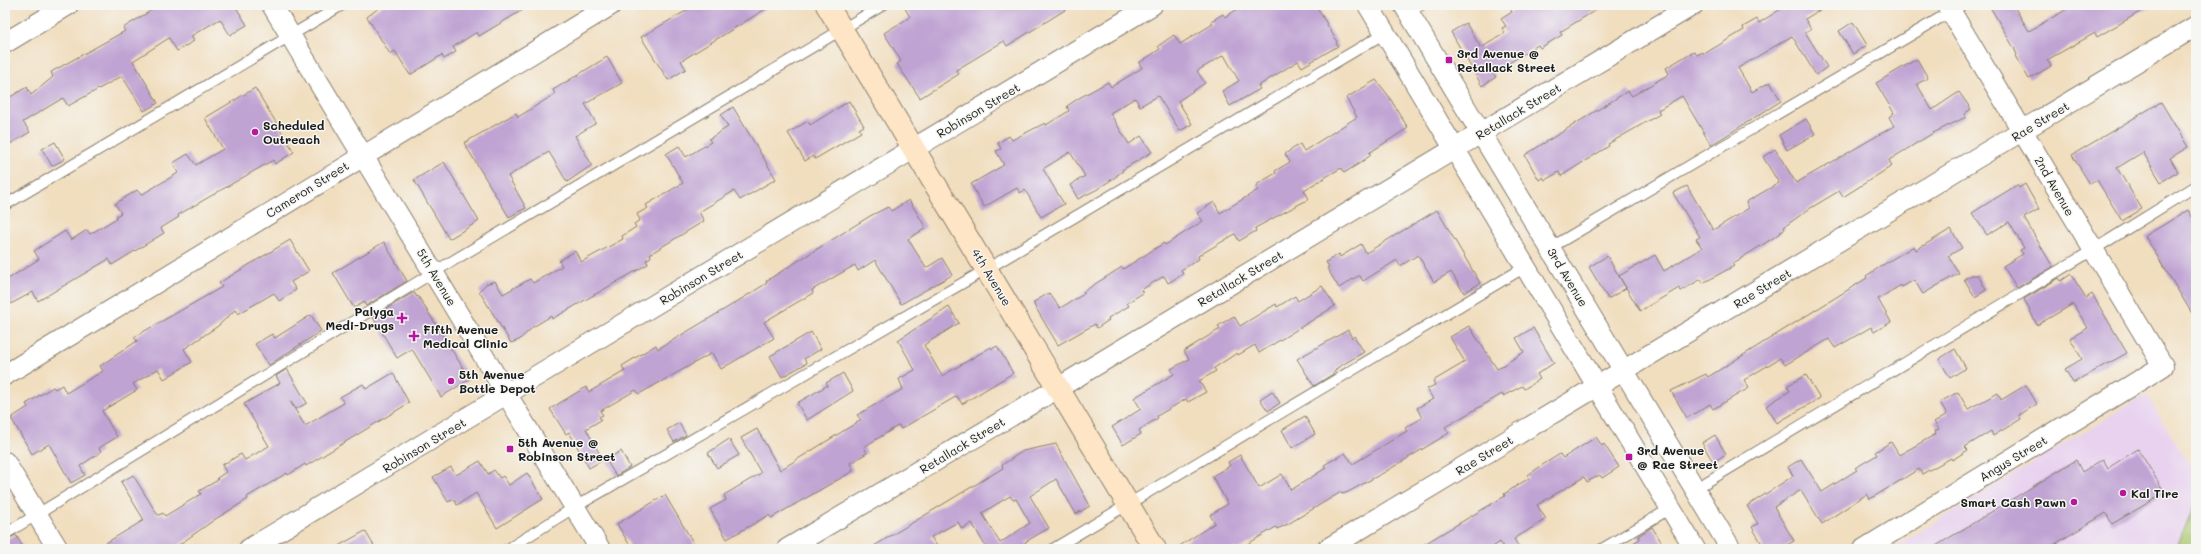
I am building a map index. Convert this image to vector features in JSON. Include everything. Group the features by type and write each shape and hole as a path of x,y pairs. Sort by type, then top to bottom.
{"street":[{"path":"5,43 68,5"},
{"name":"5th Avenue","path":"272,5 509,394 600,549"},
{"name":"Cameron Street","path":"5,375 363,155 611,5"},
{"name":"4th Avenue","path":"827,5 1156,549"},
{"name":"Robinson Street","path":"249,549 509,394 1152,5"},
{"path":"1368,5 1695,549"},
{"name":"Retallack Street","path":"787,549 1058,388 1693,5"},
{"name":"3rd Avenue","path":"1411,7 1481,133 1732,549"},
{"name":"2nd Avenue","path":"1953,7 2023,131 2163,366"},
{"name":"Rae Street","path":"1327,549 2196,26"},
{"name":"Angus Street","path":"1864,549 2163,366"},
{"path":"5,462 58,549"}],"lane":[{"path":"5,205 342,5"},
{"path":"5,534 434,272 883,5"},
{"path":"1550,248 1953,7"},
{"path":"508,549 575,507 987,269 1385,33"},
{"path":"1695,489 2093,250 2196,186"},
{"path":"1053,549 1525,267"},
{"path":"1602,549 1671,508"}],"shaded area":[{"path":"2146,394 2196,475 2196,501 2176,549 1891,549"}],"green space":[{"path":"2196,501 2196,549 2176,549"}],"building":[{"path":"160,5 243,5 237,9 247,25 230,35 220,19 191,36 194,41 177,51 169,38 133,61 158,103 144,111 122,76 68,106 63,98 23,122 30,132 5,147 5,100 27,87 31,95 53,77 51,72 125,31 123,28"},
{"path":"383,5 531,5 479,36 477,32 453,47 456,52 444,59 442,55 410,75 395,51 390,54 367,17"},
{"path":"696,5 772,5 681,61 686,69 668,80 641,37"},
{"path":"903,5 1073,5 1007,46 1004,41 956,70 959,74 920,98 897,64 901,61 884,33 910,17"},
{"path":"1244,5 1316,5 1338,46 1302,67 1298,61 1258,86 1260,89 1230,106 1222,91 1239,81 1224,55 1197,71 1205,83 1178,101 1192,124 1180,131 1158,96 1140,106 1135,98 1110,113 1129,144 1141,136 1152,152 1122,170 1123,171 1117,176 1096,190 1078,199 1070,185 1085,176 1070,152 1043,169 1064,204 1041,217 1025,190 1020,193 1017,188 984,207 971,184 1004,165 996,151 1001,149 998,143 1009,136 1012,140 1045,123 1046,125 1069,111 1067,106 1079,98 1108,82 1111,87 1142,68 1139,63 1160,49 1158,46 1174,35 1180,44 1213,24 1211,21 1223,14 1225,17"},
{"path":"1508,5 1604,5 1560,32 1562,35 1540,48 1538,45 1493,73 1496,77 1482,86 1451,32 1466,23 1481,48 1505,33 1502,28 1506,26 1501,19 1512,12"},
{"path":"1787,5 1828,5 1805,19 1811,29 1805,32 1827,67 1816,75 1792,36 1738,68 1752,92 1770,82 1781,101 1711,145 1682,96 1658,110 1660,114 1608,144 1609,146 1561,176 1559,172 1545,180 1543,177 1539,180 1525,155 1628,91 1632,96 1669,74 1666,68 1694,51 1697,55 1703,52 1704,54 1744,30 1743,27 1757,19 1759,23"},
{"path":"1989,5 2013,5 2029,31 2074,5 2152,5 2097,37 2095,33 2047,60 2051,66 2029,79 2015,56 2017,55 2014,48"},
{"path":"1853,22 1867,45 1853,54 1839,31"},
{"path":"607,57 622,83 585,104 596,123 575,136 592,165 567,182 549,152 508,176 526,208 509,217 464,143 516,113 518,117 555,94 553,90"},
{"path":"1917,59 1928,78 1917,84 1932,110 1959,92 1971,109 1964,114 1966,117 1933,133 1889,160 1892,166 1843,197 1839,191 1809,209 1784,227 1785,229 1780,231 1781,233 1732,264 1734,266 1703,283 1701,279 1681,291 1679,288 1640,311 1619,276 1655,255 1664,271 1702,248 1696,239 1700,237 1673,193 1687,186 1713,230 1749,208 1746,202 1779,183 1763,157 1775,149 1796,183 1894,126 1889,117 1894,113 1876,83"},
{"path":"1376,80 1388,95 1408,128 1369,153 1371,155 1344,173 1341,168 1304,190 1309,199 1255,228 1256,231 1239,241 1235,234 1198,256 1199,259 1181,270 1183,274 1168,283 1164,276 1141,290 1143,293 1127,303 1129,306 1108,318 1109,320 1097,328 1095,324 1058,345 1034,305 1034,302 1049,293 1060,308 1084,294 1083,292 1122,267 1123,269 1164,243 1165,245 1203,221 1197,213 1214,202 1220,213 1258,190 1256,185 1276,173 1275,171 1290,162 1285,154 1300,144 1304,151 1357,117 1346,98"},
{"path":"255,88 294,152 275,164 273,160 178,215 179,217 161,228 164,233 112,265 109,259 38,301 33,292 5,307 5,281 39,259 34,251 65,231 71,240 87,230 90,234 117,218 116,216 121,213 115,204 137,190 141,195 178,173 173,163 188,154 196,165 223,149 205,118"},
{"path":"849,101 864,126 859,129 861,132 815,159 813,156 805,161 788,133 808,121 810,125"},
{"path":"2161,102 2188,147 2170,158 2178,172 2161,182 2143,152 2117,168 2142,209 2122,221 2097,180 2090,184 2072,155"},
{"path":"733,107 776,179 740,200 734,191 699,212 704,221 650,254 651,257 646,260 648,264 552,319 551,316 533,327 519,340 511,343 479,291 486,284 495,281 503,294 530,279 533,283 562,266 559,261 575,251 581,262 623,239 622,236 636,227 634,224 640,220 637,214 648,208 646,205 683,183 666,154 679,146 686,157 711,142 709,139 728,127 721,115"},
{"path":"1806,119 1815,134 1787,150 1779,135"},
{"path":"55,142 65,159 52,166 42,149"},
{"path":"444,162 479,221 449,239 414,180"},
{"path":"2025,184 2039,209 2024,218 2053,267 2017,288 2003,266 2023,254 2020,250 2024,248 2009,222 1987,235 1972,213 2017,185 2019,188"},
{"path":"909,200 926,228 908,239 926,268 942,258 952,275 901,304 875,260 858,271 855,265 812,290 813,293 764,322 774,338 721,369 712,353 639,394 636,390 600,411 603,415 599,417 601,420 586,429 603,460 589,468 569,432 566,434 550,409 586,387 589,392 625,371 622,366 656,345 658,349 730,306 767,283 766,281 870,216 888,207 891,211"},
{"path":"1437,210 1480,283 1464,293 1451,272 1434,282 1418,255 1400,266 1397,260 1363,281 1360,276 1358,276 1339,288 1327,268 1329,267 1326,262 1339,254 1340,257 1361,244 1366,253"},
{"path":"2188,210 2196,223 2196,320 2145,236"},
{"path":"1951,229 1962,248 1948,256 1959,273 1923,294 1914,280 1902,287 1901,285 1878,299 1891,322 1874,332 1871,327 1835,348 1829,339 1785,365 1780,358 1744,380 1749,388 1713,409 1710,404 1687,418 1671,391 1706,374 1708,377 1867,278 1866,276 1886,263 1914,246 1916,250"},
{"path":"290,240 309,271 291,282 296,290 279,301 274,293 238,314 235,310 218,326 184,349 192,362 164,379 158,369 133,384 137,390 102,411 117,437 99,448 101,452 80,466 85,475 71,483 49,444 32,454 11,418 28,407 26,404 53,387 55,389 62,385 66,393 103,371 100,366 137,341 134,337 222,287 219,283"},
{"path":"384,242 407,281 366,306 364,302 354,308 333,273"},
{"path":"1607,256 1626,288 1608,299 1589,267"},
{"path":"2071,274 2086,298 2092,294 2127,353 2073,383 2065,369 2082,359 2070,338 2088,328 2073,304 2037,325 2024,299 2059,278 2061,281"},
{"path":"1972,275 1978,275 1986,290 1975,297 1964,279"},
{"path":"1322,286 1335,306 1259,353 1255,345 1238,355 1237,353 1214,368 1216,371 1199,381 1206,392 1188,402 1186,399 1157,416 1158,418 1139,430 1141,434 1123,445 1112,427 1141,409 1134,398 1174,374 1171,369 1189,359 1184,351 1220,329 1218,326 1234,316 1240,326 1276,304 1277,307 1295,296 1298,301"},
{"path":"414,292 470,379 441,397 412,349 397,358 373,317"},
{"path":"949,307 959,323 924,345 942,376 991,347 992,349 997,346 1013,373 962,404 957,396 901,429 899,425 864,447 867,453 850,463 853,471 771,518 769,515 727,539 710,509 726,500 724,495 761,473 741,438 757,429 780,470 861,420 857,415 903,389 899,379 915,370 898,340"},
{"path":"311,315 321,331 269,365 255,344 272,334 275,338"},
{"path":"1469,326 1497,369 1524,352 1516,338 1533,328 1554,363 1537,374 1540,379 1524,389 1522,386 1503,396 1502,394 1445,427 1449,433 1385,472 1348,492 1342,494 1341,492 1288,524 1277,529 1276,527 1239,549 1175,549 1215,523 1210,515 1228,504 1212,476 1230,466 1228,462 1240,455 1259,488 1282,474 1291,490 1326,468 1324,465 1345,453 1353,464 1407,431 1405,428 1422,418 1417,408 1433,399 1427,389 1435,385 1433,381 1465,362 1450,337"},
{"path":"1348,330 1352,338 1354,336 1364,352 1337,368 1333,374 1314,386 1297,359"},
{"path":"811,332 821,349 804,359 807,363 782,377 770,356"},
{"path":"1955,349 1966,368 1950,378 1939,359"},
{"path":"287,369 307,403 296,409 290,401 305,426 344,403 340,397 363,384 366,389 393,373 409,403 306,466 305,464 288,475 287,473 247,497 248,499 214,520 173,549 96,549 144,520 121,482 133,475 157,514 159,515 163,513 165,516 201,494 199,491 218,480 217,478 226,472 222,465 241,454 245,460 269,446 244,404 280,383 276,376"},
{"path":"843,373 853,391 807,420 797,403 828,385 826,383"},
{"path":"1806,375 1820,398 1777,423 1766,406 1790,391 1787,386"},
{"path":"2026,385 2037,404 2019,415 2021,419 1993,436 1991,431 1965,447 1968,450 1952,460 1951,458 1922,474 1919,469 1870,499 1867,494 1822,524 1801,490 1774,507 1794,541 1780,549 1765,549 1752,527 1758,524 1747,506 1793,476 1788,467 1801,459 1822,492 1857,470 1855,468 1877,455 1875,452 1891,442 1899,455 1936,434 1935,431 1939,429 1934,422 1947,414 1940,402 1958,392 1968,409 1998,393 2001,400"},
{"path":"1272,391 1280,403 1268,411 1260,399"},
{"path":"1305,416 1315,434 1292,448 1282,430"},
{"path":"679,423 686,435 674,442 667,430"},
{"path":"1715,435 1726,454 1713,462 1702,443"},
{"path":"1596,437 1602,446 1604,444 1619,467 1602,478 1600,475 1587,482 1584,477 1537,505 1546,519 1514,539 1520,549 1504,549 1500,542 1490,549 1416,549 1505,496 1504,494 1529,478 1528,475 1560,454 1563,458"},
{"path":"729,439 739,455 717,468 708,453"},
{"path":"1056,444 1090,506 1076,514 1056,479 1030,496 1049,528 1025,542 1030,549 987,549 972,523 962,529 958,522 931,537 939,549 869,549 1003,468 1002,465 1023,451","holes":["1010,496 1013,500 1016,499 1030,523 1000,543 982,513"]},
{"path":"2138,449 2165,493 2112,524 2106,513 2047,549 1931,549 2076,460 2082,472 2103,459 2108,468"},
{"path":"621,451 630,467 616,476 606,460"},
{"path":"480,461 488,474 494,470 500,478 503,476 509,485 527,473 543,499 497,528 476,493 457,505 454,499 448,502 433,477 451,467 456,475"},
{"path":"665,495 697,549 632,549 617,524"},
{"path":"1652,527 1662,543 1653,549 1623,549 1640,539 1638,536"},
{"path":"365,531 376,549 333,549"},
{"path":"16,535 24,549 5,549 5,540"}],"place":[{"name":"3rd Avenue @ Retallack Street","path":"1449,60"},
{"name":"Scheduled Outreach","path":"255,132"},
{"name":"Palyga Medi-Drugs","path":"402,318"},
{"name":"Fifth Avenue Medical Clinic","path":"414,336"},
{"name":"5th Avenue Bottle Depot","path":"451,381"},
{"name":"5th Avenue @ Robinson Street","path":"510,449"},
{"name":"3rd Avenue @ Rae Street","path":"1629,457"},
{"name":"Kal Tire","path":"2123,493"},
{"name":"Smart Cash Pawn","path":"2074,502"}]}
